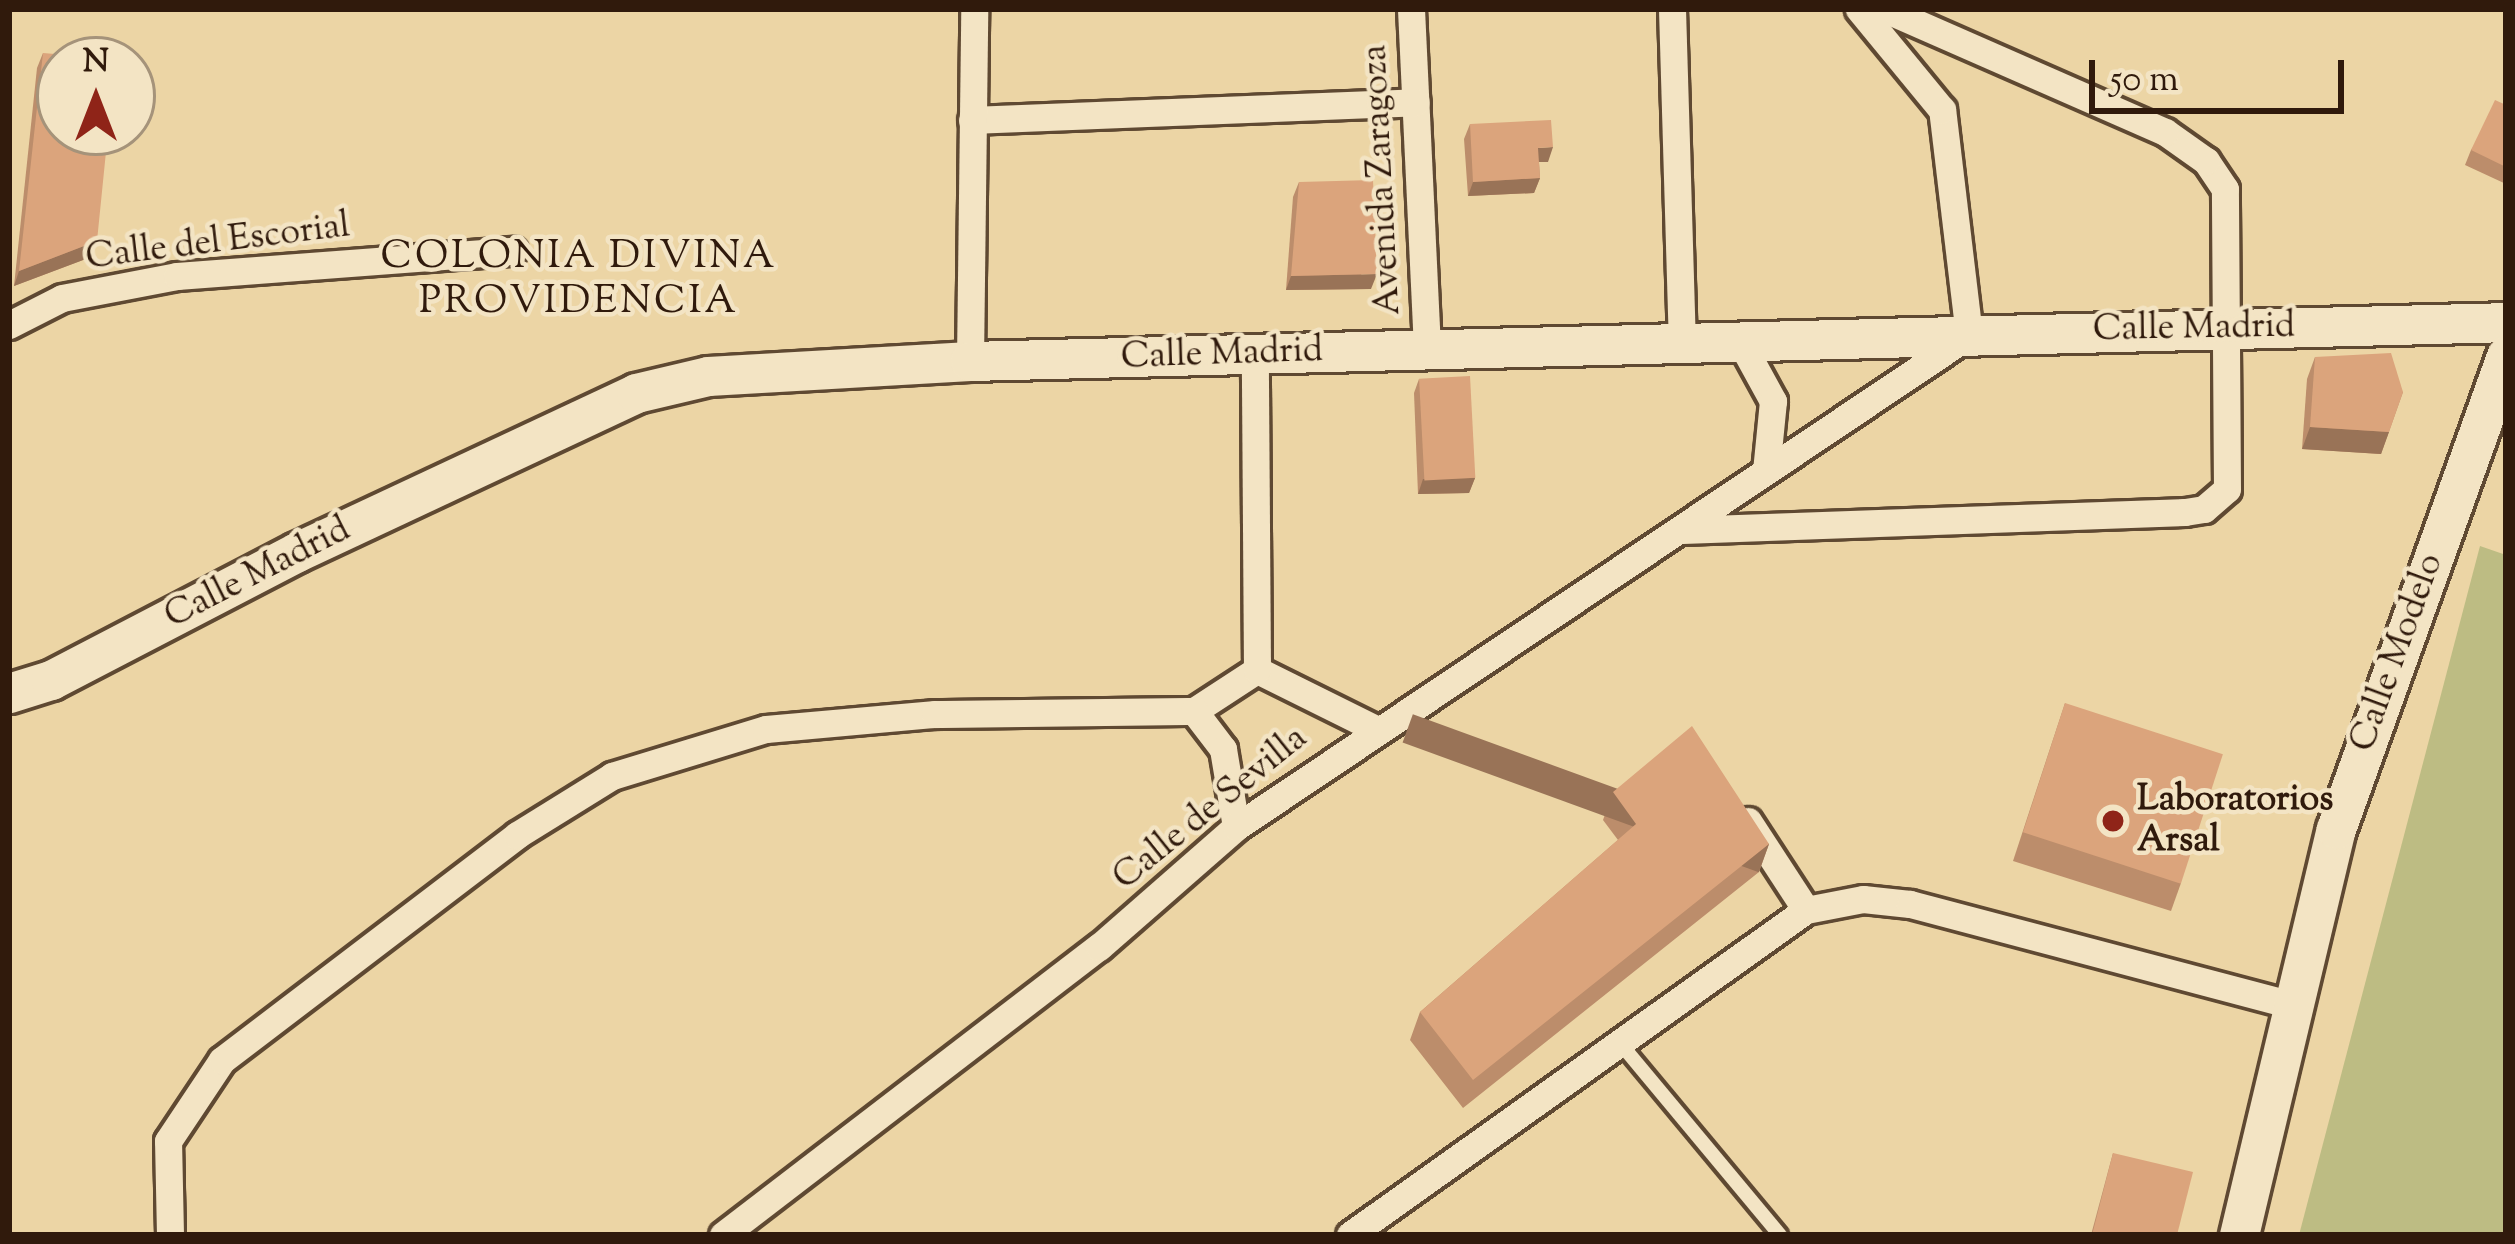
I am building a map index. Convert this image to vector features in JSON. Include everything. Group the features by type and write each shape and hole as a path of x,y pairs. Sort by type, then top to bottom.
{"street":[{"path":"970,361 974,9"},
{"name":"Avenida Zaragoza","path":"1412,9 1427,348"},
{"path":"1672,9 1682,340"},
{"path":"1859,9 1942,110 1969,334"},
{"path":"1680,530 2204,509 2227,489 2225,189 2206,161 2165,132 1885,9"},
{"path":"972,120 1416,102"},
{"name":"Calle del Escorial","path":"9,325 62,298 177,276 513,251"},
{"name":"Calle Madrid","path":"9,693 51,680 297,552 636,394 708,376 970,361 2506,322"},
{"name":"Calle de Sevilla","path":"723,1235 1100,947 1236,827 1374,728 1680,530 1969,334"},
{"path":"1739,339 1773,401 1766,471"},
{"path":"1255,355 1257,670"},
{"name":"Calle Modelo","path":"2239,1235 2336,829 2506,356"},
{"path":"170,1235 168,1141 222,1060 517,835 612,776 766,729 935,714 1194,711 1257,670"},
{"path":"1257,670 1374,728"},
{"path":"1194,711 1223,749 1236,827"},
{"path":"1728,791 1806,910"},
{"path":"1350,1235 1806,910 1863,899 1910,904 2296,1006"}],"lane":[{"path":"1620,1043 1780,1235"}],"shaded area":[{"path":"2480,546 2506,555 2506,1235 2299,1235"}],"building":[{"path":"2495,100 2506,105 2506,167 2471,150"},
{"path":"36,117 36,156 106,156 97,241 19,271"},
{"path":"1551,120 1553,147 1538,148 1540,178 1473,182 1470,124"},
{"path":"1373,180 1377,274 1291,276 1299,182"},
{"path":"2391,353 2403,392 2389,432 2310,427 2315,357"},
{"path":"1470,376 1475,478 1424,481 1419,379"},
{"name":"Laboratorios Arsal","path":"2065,703 2223,754 2181,884 2023,832"},
{"path":"1692,726 1769,844 1473,1080 1420,1012 1636,824 1613,792"},
{"path":"2113,1153 2193,1172 2177,1235 2092,1235"}],"place":[{"name":"Laboratorios Arsal","path":"2113,821"}],"district":[{"name":"COLONIA DIVINA PROVIDENCIA","path":"579,282"}]}
